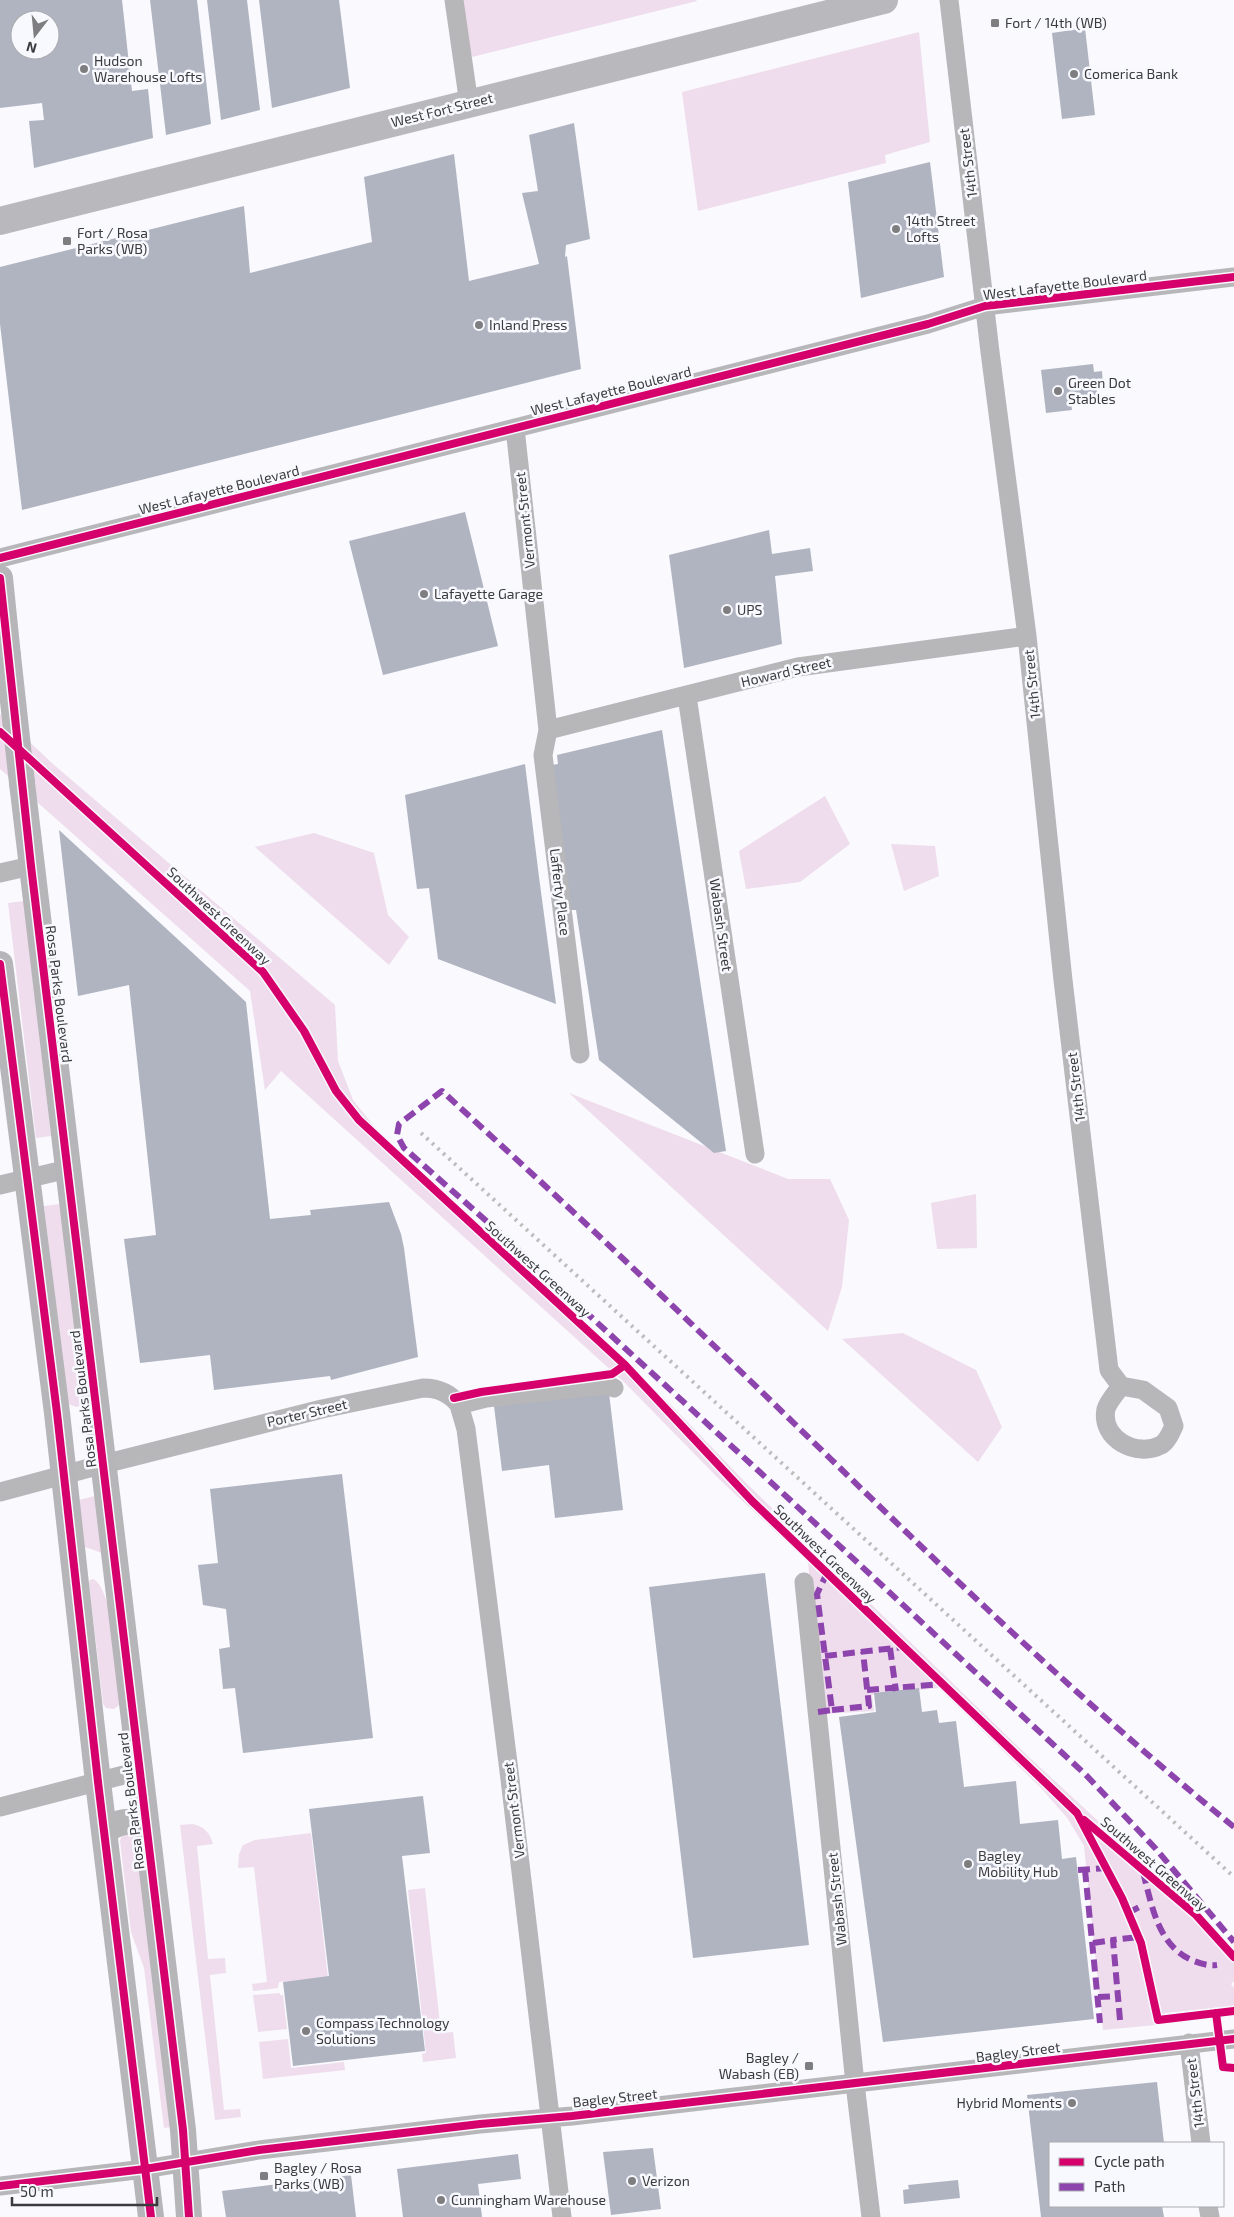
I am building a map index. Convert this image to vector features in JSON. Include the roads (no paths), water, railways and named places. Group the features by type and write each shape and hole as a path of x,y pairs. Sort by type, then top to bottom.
{"main road":[{"name":"West Fort Street","path":"0,221 884,0"},
{"name":"Rosa Parks Boulevard","path":"0,578 31,866 182,2120 189,2217"},
{"name":"Rosa Parks Boulevard","path":"0,964 57,1413 98,1782 151,2217"},
{"path":"57,1413 72,1418 82,1417 92,1413 96,1404"},
{"path":"74,1563 88,1564 105,1572 113,1580 119,1593"},
{"path":"92,1726 107,1731 115,1731 123,1728 133,1718"},
{"path":"104,1832 114,1823 127,1821 146,1825"}],"street":[{"path":"454,0 469,104"},
{"name":"14th Street","path":"949,0 985,306 1027,636 1063,980 1109,1370 1121,1386"},
{"name":"West Lafayette Boulevard","path":"0,558 928,324 985,306 1234,277"},
{"name":"Vermont Street","path":"515,428 548,730"},
{"name":"Howard Street","path":"548,730 798,667 1027,636"},
{"name":"Wabash Street","path":"687,696 755,1154"},
{"name":"Lafferty Place","path":"548,730 542,755 580,1054"},
{"path":"0,873 31,866"},
{"path":"0,1184 68,1169"},
{"path":"459,1405 486,1398 608,1385 614,1388"},
{"name":"Porter Street","path":"0,1492 322,1409 422,1388 436,1389 449,1394 459,1405"},
{"name":"Vermont Street","path":"459,1405 466,1429 562,2217"},
{"name":"Wabash Street","path":"804,1582 855,2084 871,2217"},
{"path":"0,1807 139,1771"},
{"name":"Bagley Street","path":"0,2186 145,2169 259,2150 480,2124 855,2084 1234,2039"},
{"name":"14th Street","path":"1189,2043 1201,2142"}],"railway":[{"path":"421,1133 1234,1877"}],"place":[{"name":"Fort / 14th (WB)","path":"995,23"},
{"name":"Hudson Warehouse Lofts","path":"84,69"},
{"name":"Comerica Bank","path":"1074,74"},
{"name":"14th Street Lofts","path":"896,229"},
{"name":"Fort / Rosa Parks (WB)","path":"67,241"},
{"name":"Inland Press","path":"479,325"},
{"name":"Green Dot Stables","path":"1058,391"},
{"name":"Lafayette Garage","path":"424,594"},
{"name":"UPS","path":"727,610"},
{"name":"Bagley Mobility Hub","path":"968,1864"},
{"name":"Compass Technology Solutions","path":"306,2031"},
{"name":"Bagley / Wabash (EB)","path":"809,2066"},
{"name":"Hybrid Moments","path":"1072,2103"},
{"name":"Bagley / Rosa Parks (WB)","path":"264,2176"},
{"name":"Verizon","path":"632,2181"},
{"name":"Cunningham Warehouse","path":"441,2200"}]}
